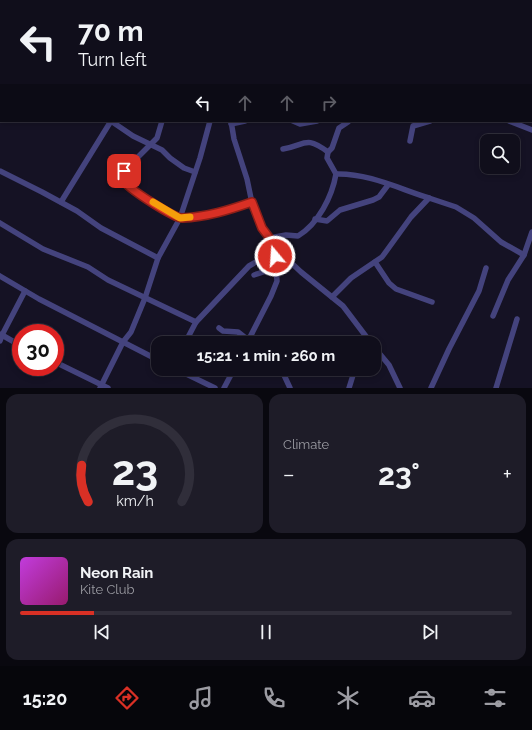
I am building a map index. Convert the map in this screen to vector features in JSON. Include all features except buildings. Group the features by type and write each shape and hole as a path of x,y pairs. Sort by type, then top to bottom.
{"street":[{"path":"61,202 110,122"},
{"path":"112,122 133,136 162,150 184,168 195,172"},
{"path":"162,122 157,138 124,171 122,176 124,181 135,191 180,218 212,215 252,202"},
{"path":"101,386 123,342 131,332 145,298 158,258 180,218 210,122"},
{"path":"295,122 300,124 311,122"},
{"path":"270,238 286,235 298,236 310,227 334,189 336,174 327,158 328,152 332,148 339,128 348,122"},
{"path":"410,141 413,126 427,122"},
{"path":"512,122 532,130"},
{"path":"231,123 252,202 262,228 274,244 301,272 343,306 366,336"},
{"path":"283,149 309,141 328,152"},
{"path":"0,171 23,181 61,202 101,228 158,258"},
{"path":"336,174 350,174 456,207 474,218 501,242 524,255"},
{"path":"315,219 327,221 336,212 344,208 373,200 379,197 388,185"},
{"path":"332,296 351,278 382,257 429,198"},
{"path":"0,223 43,249 88,267 108,280 196,322"},
{"path":"493,316 508,280 524,255 532,232"},
{"path":"252,336 277,281 274,244"},
{"path":"189,336 196,322 249,266 264,258 274,244"},
{"path":"375,262 389,283 396,290 432,302"},
{"path":"254,275 276,268"},
{"path":"431,388 479,291 486,268"},
{"path":"0,276 25,291 151,356"},
{"path":"12,342 1,337 25,291"},
{"path":"496,388 517,319"},
{"path":"219,328 223,331 238,332 242,336"},
{"path":"381,357 390,365 400,388"},
{"path":"64,367 101,386 108,388"},
{"path":"190,376 215,388"},
{"path":"224,388 230,376"},
{"path":"284,376 290,388"},
{"path":"349,388 353,376"}],"slow traffic":[{"path":"153,202 180,218 190,217"}],"route":[{"path":"124,171 122,176 124,181 135,191 180,218 212,215 252,202 262,228 274,244 275,256"}]}
